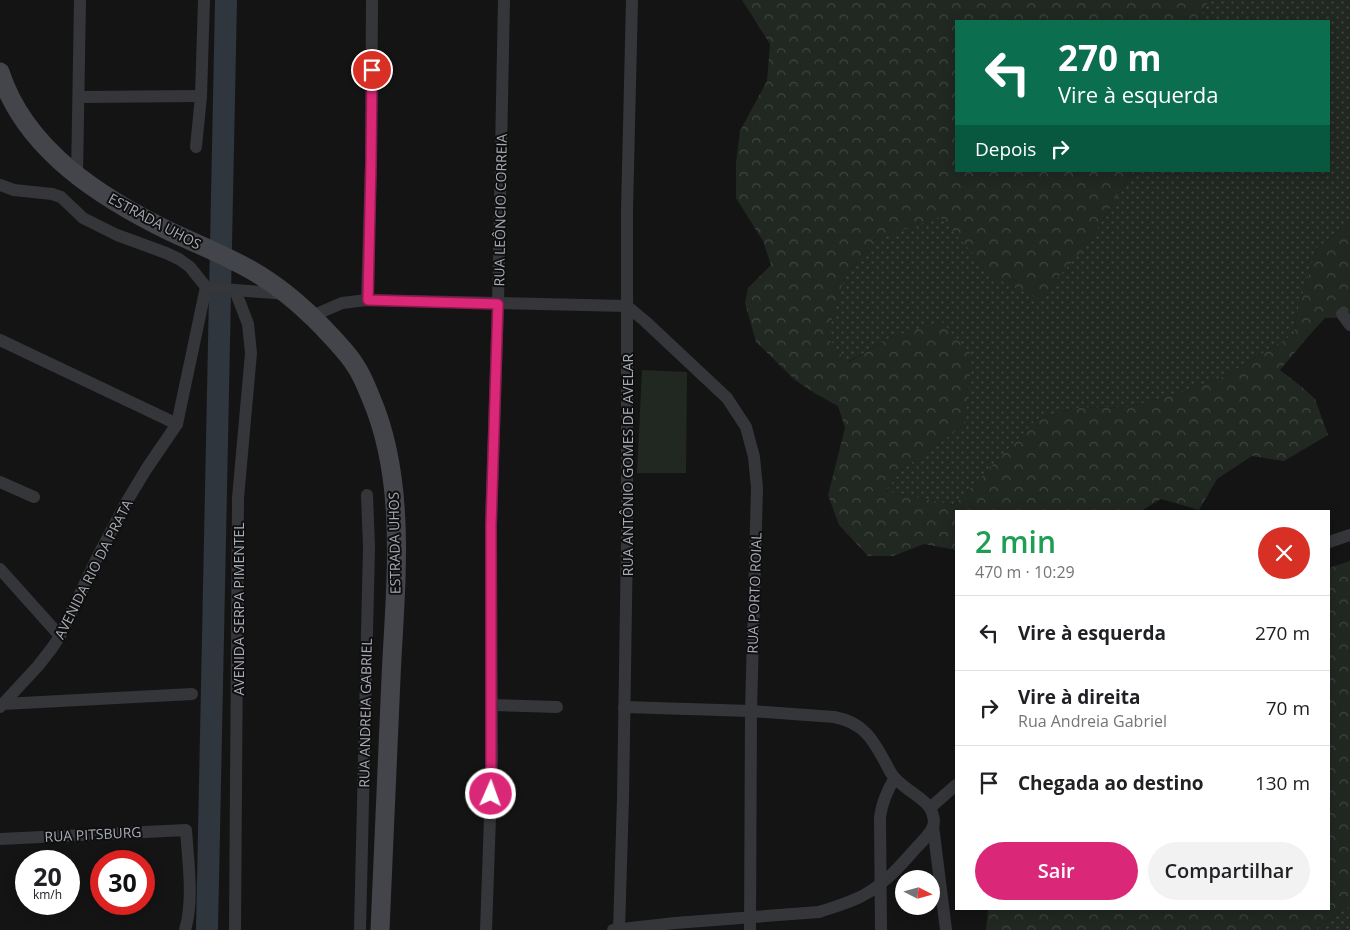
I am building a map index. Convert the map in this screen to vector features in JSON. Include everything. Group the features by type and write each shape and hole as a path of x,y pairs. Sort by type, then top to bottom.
{"street":[{"path":"77,176 80,0"},
{"path":"196,147 201,96 204,0"},
{"path":"368,300 372,0"},
{"name":"RUA LEÔNCIO CORREIA","path":"486,930 492,760 491,525 498,304 504,0"},
{"name":"RUA ANTÔNIO GOMES DE AVELAR","path":"617,930 623,798 627,541 628,200 632,0"},
{"name":"ESTRADA UHOS","path":"0,72 5,88 25,122 49,150 77,176 120,205 259,274 288,294 312,316 356,366 372,400 387,447 396,506 395,578 380,930"},
{"path":"79,97 201,96"},
{"path":"0,185 14,190 52,194 61,197 84,218 116,235 179,259 190,267 209,287 288,294"},
{"path":"166,253 172,232"},
{"path":"0,340 176,424 209,287"},
{"name":"AVENIDA SERPA PIMENTEL","path":"234,290 248,324 251,353 238,498 235,930"},
{"path":"312,316 342,304 368,300 627,306"},
{"name":"RUA PORTO ROIAL","path":"627,306 727,398 746,427 754,457 757,488 751,712 750,924"},
{"name":"AVENIDA RIO DA PRATA","path":"2,705 43,660 60,636 124,508 176,424"},
{"path":"0,482 34,498"},
{"name":"RUA ANDREIA GABRIEL","path":"360,930 369,547 367,495"},
{"path":"1330,542 1350,535"},
{"path":"0,569 60,636"},
{"path":"2,705 192,694"},
{"path":"491,705 557,706"},
{"path":"624,707 834,717 847,719 857,725 868,734 894,778 930,808 934,816 933,826 946,930"},
{"path":"881,930 881,805 894,778"},
{"path":"930,808 955,786"},
{"path":"617,930 675,923 750,924 819,912 842,905 880,886 899,868 927,836 933,826"},
{"name":"RUA PITSBURG","path":"0,839 186,830 190,883 189,909 185,930"}],"green space":[{"path":"742,0 1209,0 1199,20 955,20 955,172 1132,172 1087,245 1039,299 995,278 940,217 874,240 844,279 827,336 847,363 894,336 942,322 972,355 965,424 903,469 885,491 954,505 1035,421 1072,408 1128,407 1187,391 1227,375 1294,334 1297,312 1317,248 1350,223 1350,317 1325,318 1280,370 1315,399 1328,435 1284,461 1252,456 1217,479 1199,510 1161,499 1143,510 955,510 955,550 924,544 893,556 868,556 839,525 828,495 845,428 838,406 795,380 756,342 745,303 748,288 771,265 763,241 736,198 736,162 740,131 767,81 770,44"},
{"path":"1209,0 1350,0 1350,223 1317,248 1297,312 1294,334 1227,375 1187,391 1128,407 1072,408 1035,421 954,505 885,491 903,469 965,424 894,336 846,363 827,335 844,279 874,240 941,216 956,235 1087,245 1132,172 1330,172 1330,20 1199,20"},
{"path":"642,370 687,372 686,473 637,473"},
{"path":"1350,561 1350,906 1315,930 986,930 988,910 1330,910 1330,568"},
{"path":"1350,906 1350,930 1315,930 1320,925"}],"waterway":[{"path":"207,930 226,0"}],"route":[{"path":"372,70 368,300 498,304 491,525 491,794"}]}
